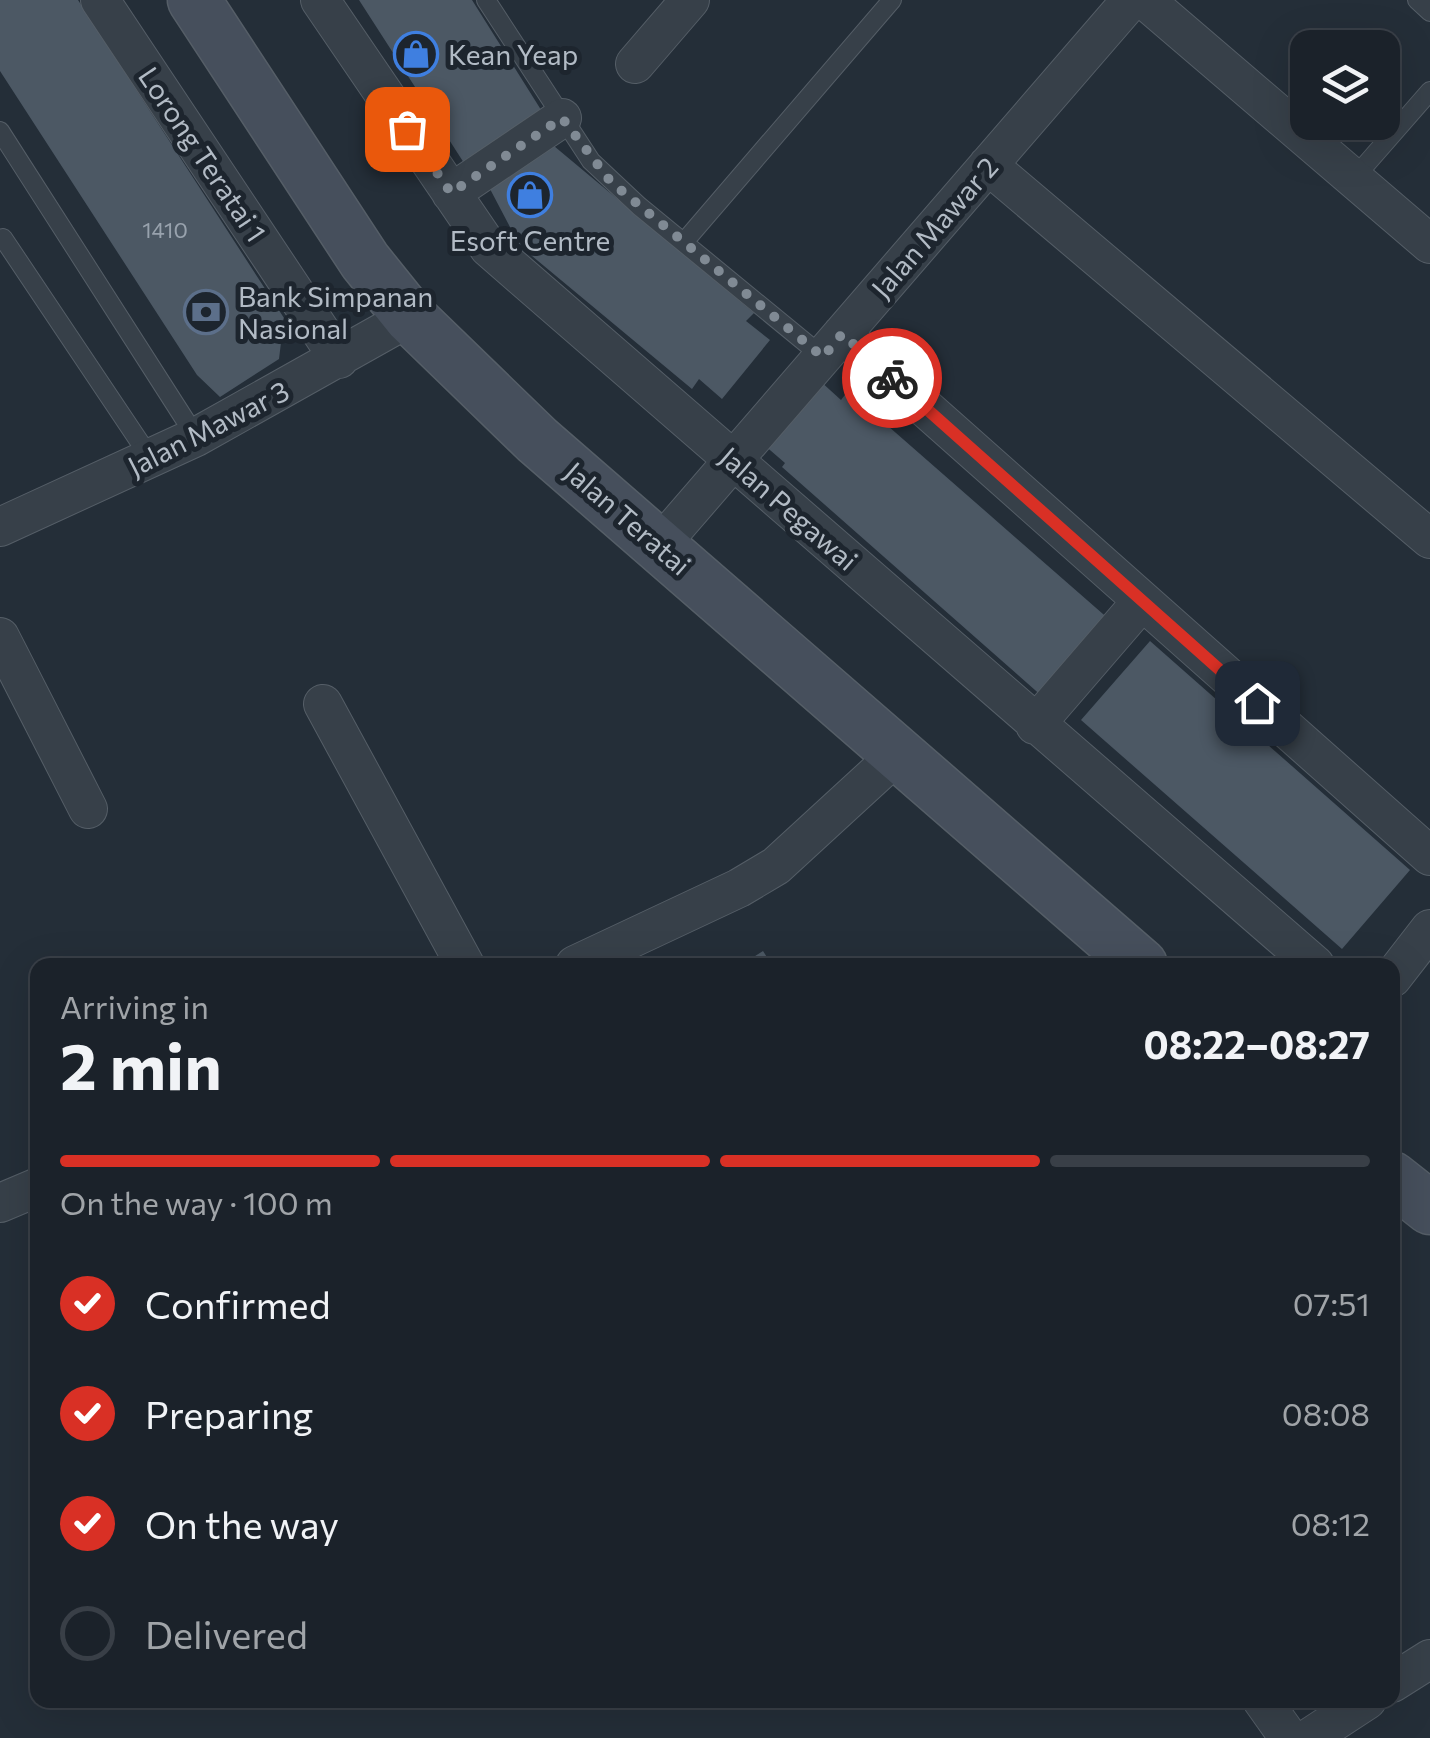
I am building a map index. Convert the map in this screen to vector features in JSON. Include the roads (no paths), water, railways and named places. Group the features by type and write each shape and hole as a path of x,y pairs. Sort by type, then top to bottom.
{"street":[{"name":"Lorong Teratai 1","path":"100,0 339,358"},
{"name":"Jalan Teratai","path":"194,0 365,261 410,316 538,440 1134,958"},
{"name":"Jalan Pegawai","path":"320,0 489,248 1307,958"},
{"path":"635,64 690,0"},
{"name":"Jalan Mawar 2","path":"660,546 1131,0"},
{"path":"1145,0 1430,244"},
{"path":"451,193 562,118"},
{"path":"988,165 1430,539"},
{"name":"Jalan Mawar 3","path":"0,526 196,437 410,316"},
{"path":"832,346 1142,601 1430,856"},
{"path":"1034,725 1142,601"},
{"path":"0,637 88,809"},
{"path":"323,704 460,958"},
{"path":"592,958 739,888 776,866 898,754"},
{"path":"1400,968 1430,930"},
{"path":"0,1203 30,1190"},
{"path":"1400,1679 1430,1659"},
{"path":"1267,1708 1288,1738"},
{"path":"1308,1738 1355,1708"}],"lane":[{"path":"486,0 562,118 611,182 684,242 832,346"},
{"path":"684,242 892,0"},
{"path":"1417,0 1430,12"},
{"path":"1354,178 1430,92"},
{"path":"0,131 196,437"},
{"path":"4,238 151,459"}],"place":[{"name":"Kean Yeap","path":"416,54"},
{"name":"Esoft Centre","path":"530,195"},
{"name":"Bank Simpanan Nasional","path":"206,312"}]}
